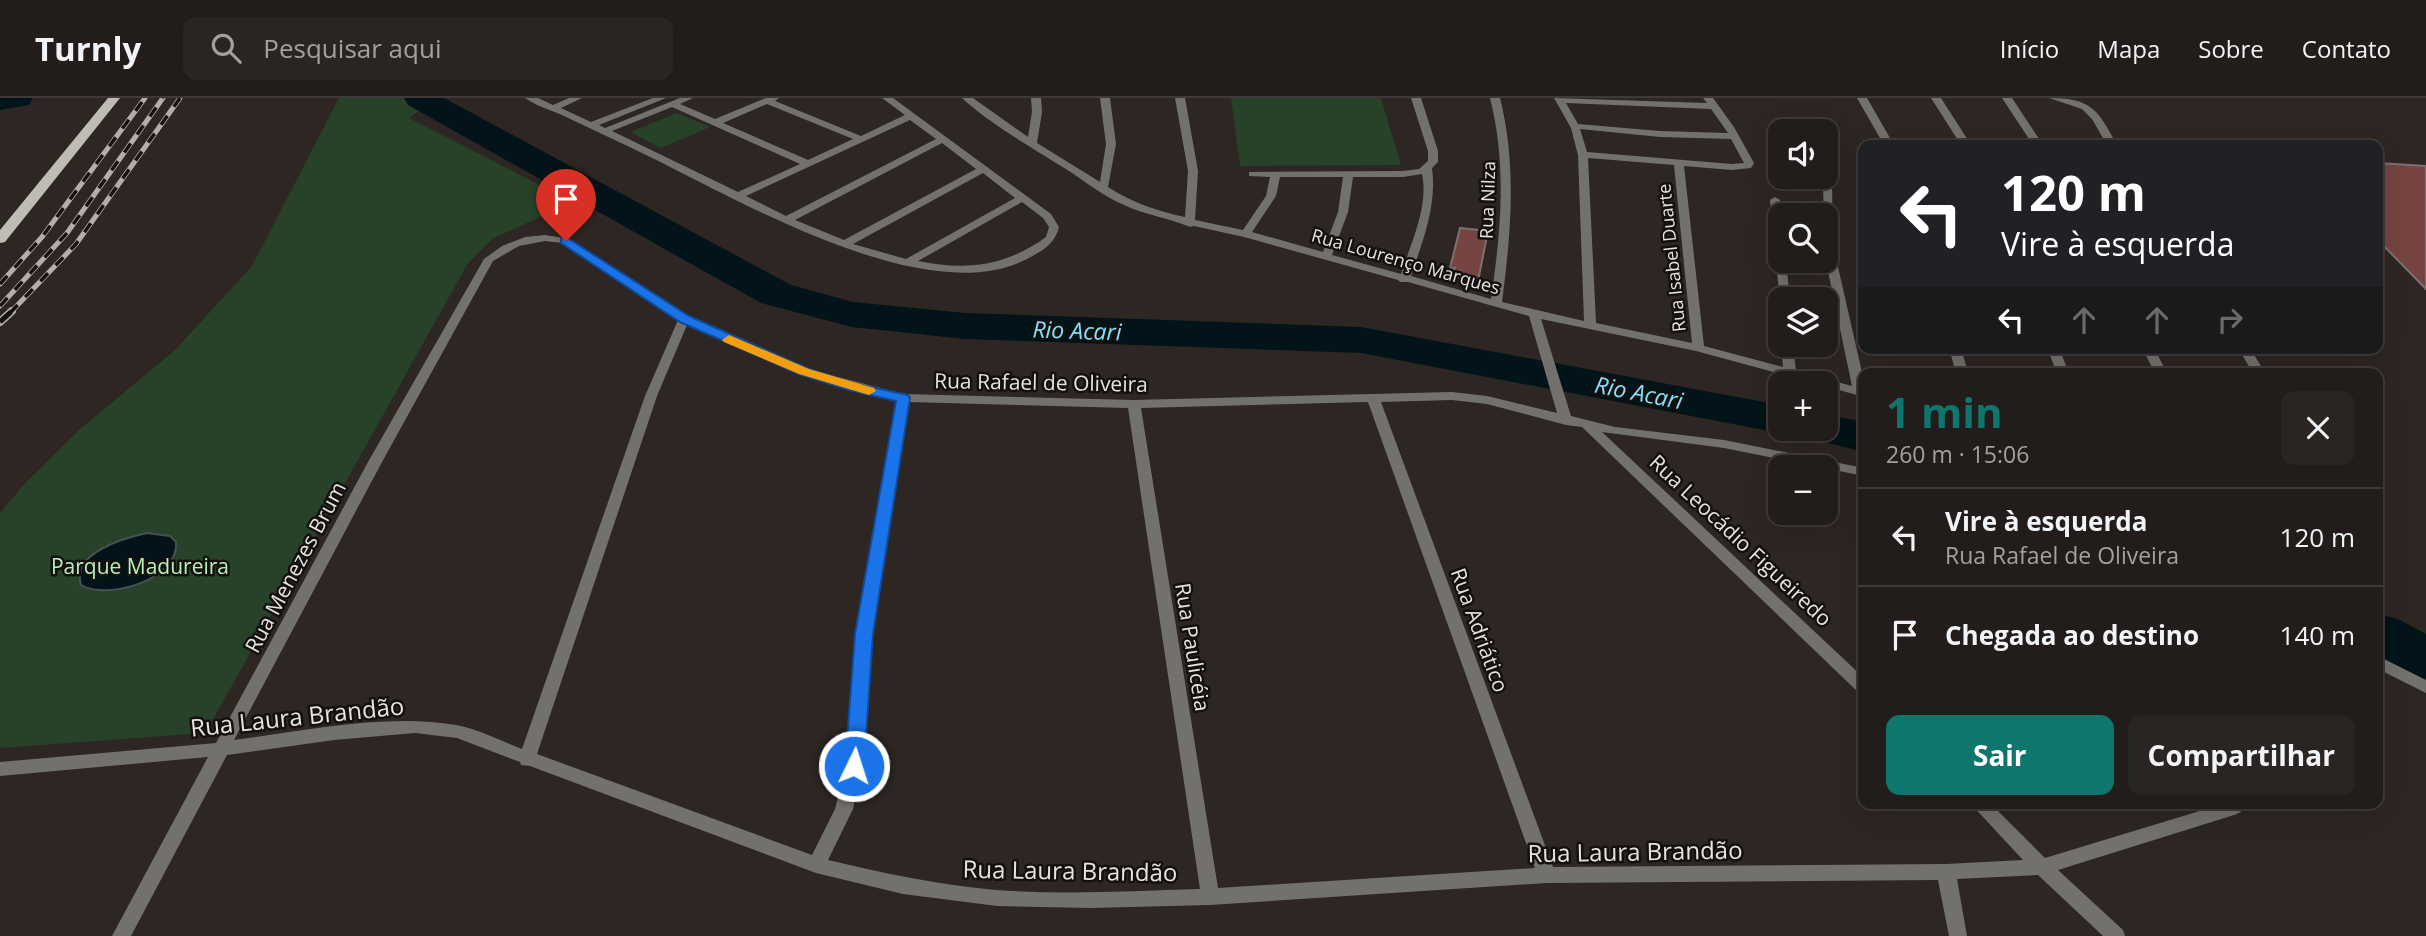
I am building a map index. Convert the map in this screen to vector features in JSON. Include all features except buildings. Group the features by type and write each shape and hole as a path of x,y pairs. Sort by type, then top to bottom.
{"main road":[{"path":"0,239 114,98"}],"street":[{"path":"530,98 843,245 909,262 947,268 990,267 1001,265 1037,248 1051,238 1054,227 1047,216 887,98"},
{"path":"553,108 577,98"},
{"path":"591,125 661,98"},
{"path":"605,131 688,98"},
{"name":"Rua Lourenço Marques","path":"967,98 1103,189 1125,202 1155,214 1190,224 1246,234 1534,314 1699,348 1783,371"},
{"path":"1032,144 1037,112 1035,98"},
{"path":"1103,189 1112,156 1112,134 1105,98"},
{"path":"1180,98 1193,171 1190,224"},
{"path":"1253,174 1275,176 1415,173 1427,168 1433,162 1433,150 1416,98"},
{"name":"Rua Nilza","path":"1495,98 1505,132 1507,166 1502,259 1496,304"},
{"path":"1862,98 1886,140"},
{"path":"1936,98 1963,140"},
{"path":"2007,98 2035,140"},
{"path":"2054,98 2077,102 2091,109 2109,140"},
{"path":"714,123 770,99 861,139"},
{"path":"1583,155 1732,167 1749,164 1711,102 1560,99 1574,126 1583,155 1590,326"},
{"path":"672,104 807,163"},
{"path":"738,196 911,116"},
{"path":"1574,126 1660,134 1734,136"},
{"path":"786,219 943,139"},
{"name":"Rua Isabel Duarte","path":"1679,164 1699,348"},
{"path":"1404,280 1424,221 1430,186 1427,168"},
{"path":"843,245 983,169"},
{"path":"1326,257 1343,212 1348,175"},
{"path":"1246,234 1271,196 1275,176"},
{"path":"1828,189 1828,245 1858,376"},
{"path":"909,262 1022,198"},
{"name":"Rua Rafael de Oliveira","path":"528,239 545,237 566,241 684,319 804,372 903,398 1134,404 1452,396 1487,400 1588,426 1724,444 1858,471"},
{"name":"Rua Menezes Brum","path":"121,936 375,462 489,259 503,248 528,239"},
{"path":"1534,314 1563,403 1566,421"},
{"path":"527,760 651,397 684,319"},
{"name":"Rua Lourenço Marques","path":"1838,386 1858,392"},
{"path":"816,865 844,808 854,766 864,634 903,398"},
{"name":"Rua Adriático","path":"1374,400 1547,875"},
{"name":"Rua Paulicéia","path":"1134,404 1210,897"},
{"name":"Rua Leocádio Figueiredo","path":"1588,426 1858,682"},
{"path":"2383,665 2426,687"},
{"name":"Rua Laura Brandão","path":"0,769 220,749 334,733 415,727 458,732 527,760 674,811 816,865 903,886 997,898 1091,900 1210,897 1547,875 1945,872 2042,867 2231,809"},
{"path":"1985,809 2116,936"},
{"path":"1945,872 1958,936"}],"green space":[{"name":"Parque Madureira","path":"339,98 437,98 409,118 573,202 492,239 467,265 211,723 191,734 0,748 0,513 26,482 79,430 175,350 252,266"},
{"path":"1231,98 1381,98 1401,165 1240,166"},
{"path":"677,113 710,127 661,148 630,132"}],"shaded area":[{"path":"147,533 170,536 176,542 174,555 167,567 155,576 124,588 107,590 81,585 80,574 91,556 113,543"}],"waterway":[{"name":"Rio Acari","path":"0,100 17,98"},
{"name":"Rio Acari","path":"420,98 776,294 852,314 965,326 1361,340 1768,417"},
{"name":"Rio Acari","path":"1838,431 1858,436"},
{"name":"Rio Acari","path":"2383,637 2426,659"}],"railway":[{"path":"0,284 42,237 145,98"},
{"path":"0,306 67,233 163,98"},
{"path":"11,312 76,244 180,98"},
{"path":"0,322 11,312"}],"slow traffic":[{"path":"729,340 804,372 869,391"}],"route":[{"path":"566,241 684,319 761,355 804,372 903,398 864,634 854,766"}]}
